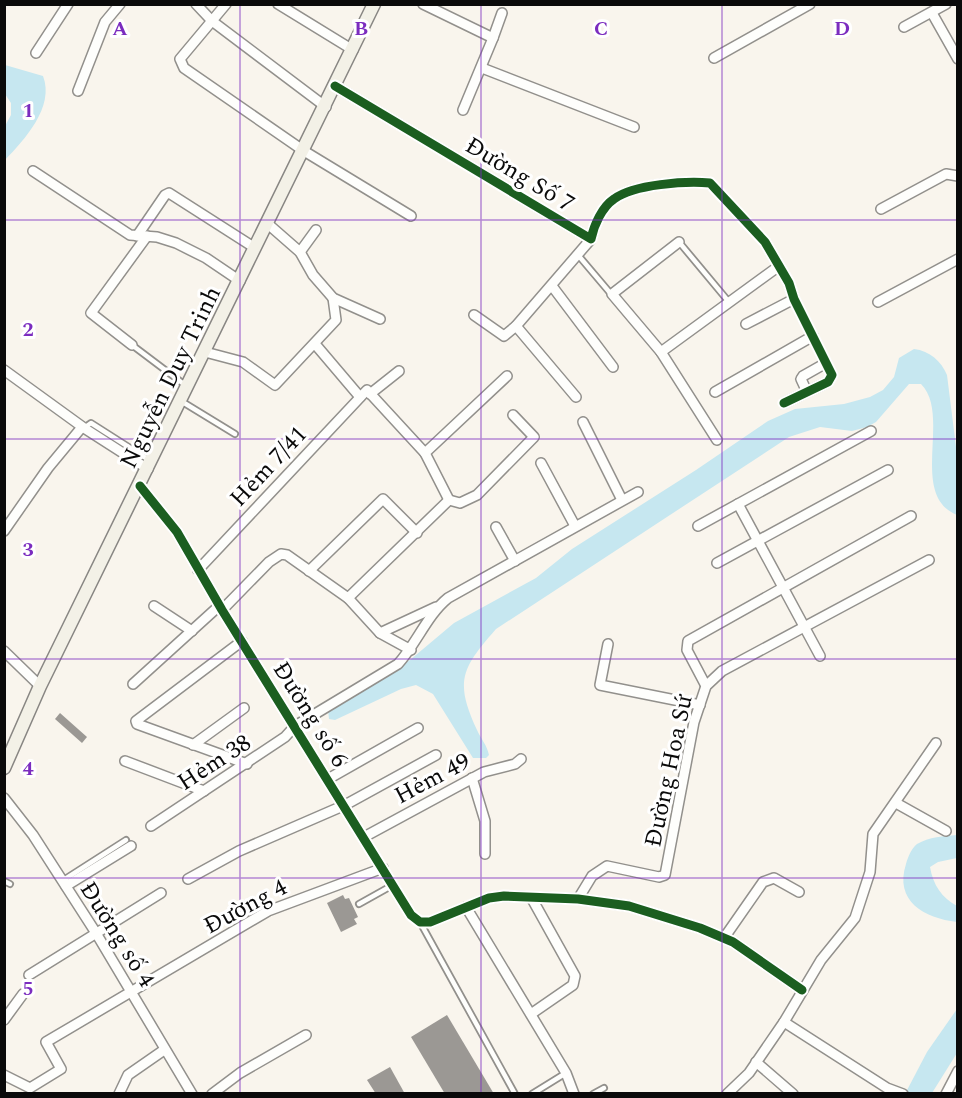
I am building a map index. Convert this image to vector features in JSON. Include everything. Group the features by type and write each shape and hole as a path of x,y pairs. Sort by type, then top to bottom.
{"main road":[{"name":"Nguyễn Duy Trinh","path":"4,768 40,686 206,352 374,4"}],"street":[{"path":"36,53 68,4"},
{"path":"78,91 105,22 120,4"},
{"path":"196,4 213,21 326,106"},
{"path":"226,4 180,58 180,63 304,151 411,216"},
{"path":"278,4 353,50"},
{"path":"423,4 493,38"},
{"path":"714,58 810,4"},
{"path":"904,27 946,4"},
{"path":"463,110 482,68 502,13"},
{"path":"932,13 957,59"},
{"path":"482,68 634,127"},
{"name":"Đường Số 7","path":"335,86 591,239 600,215 614,199 637,189 694,182 710,183 765,242 779,266"},
{"path":"33,171 130,236 147,236 186,248 240,281"},
{"path":"881,209 946,174 957,176"},
{"path":"136,236 165,195 170,193 255,248"},
{"path":"268,224 300,252 314,275 333,298 380,319"},
{"path":"300,252 316,230"},
{"path":"132,345 91,313 147,236"},
{"path":"474,315 504,336 552,286 591,239"},
{"path":"679,242 612,294 661,352 717,440"},
{"path":"878,302 957,260"},
{"path":"661,352 779,266 832,375 831,380 784,403"},
{"path":"552,286 613,367"},
{"path":"206,352 243,362 275,385 336,320 333,298"},
{"path":"746,324 794,298"},
{"path":"516,326 576,397"},
{"path":"715,392 813,336"},
{"path":"315,344 425,453 449,500 460,503 477,495 534,437 513,415"},
{"path":"807,392 803,376 826,363"},
{"path":"4,370 83,428 150,466"},
{"name":"Hẻm 7/41","path":"198,570 366,393 399,371"},
{"path":"425,453 507,376"},
{"path":"583,422 622,500"},
{"path":"4,531 48,468 83,428"},
{"path":"698,526 871,431"},
{"path":"541,463 575,526"},
{"path":"717,563 888,470"},
{"name":"Đường số 6","path":"140,486 177,532 221,608 411,915 420,922"},
{"path":"380,633 437,606 638,492"},
{"path":"309,571 383,499 417,533"},
{"path":"348,598 449,500"},
{"path":"738,504 820,656"},
{"path":"706,686 687,650 688,641 911,516"},
{"path":"496,527 514,561"},
{"path":"133,684 221,608 269,562 281,554 287,555 348,598 380,633 411,650"},
{"name":"Đường Hoa Sứ","path":"578,899 592,876 607,866 659,877 665,875 682,779 706,686 722,671 806,628 929,560"},
{"path":"154,606 192,631"},
{"name":"Hẻm 38","path":"151,826 247,764 285,737 295,726 398,664 411,650 437,606"},
{"path":"242,641 137,718 137,724 247,764"},
{"path":"608,644 600,685 700,705"},
{"path":"4,651 40,686"},
{"path":"193,745 243,708"},
{"path":"328,779 418,728"},
{"path":"727,1094 749,1073 784,1022 821,960 855,918 870,872 873,834 936,743"},
{"path":"188,879 239,851 345,805 436,755"},
{"name":"Hẻm 49","path":"364,837 472,778 521,759"},
{"path":"125,761 204,791"},
{"path":"472,778 485,821 484,854"},
{"name":"Đường số 4","path":"4,798 26,824 96,933 192,1094"},
{"path":"896,803 946,831"},
{"path":"64,884 129,843"},
{"name":"Đường 4","path":"26,1091 61,1069 46,1042 268,911 383,868"},
{"path":"724,938 768,879 774,878 800,892"},
{"path":"29,975 161,893"},
{"path":"420,922 430,922 489,897 578,899 629,906 724,938 802,990"},
{"path":"531,897 574,971 573,985 531,1014"},
{"path":"466,907 567,1073 574,1094"},
{"path":"4,1020 23,994"},
{"path":"784,1022 887,1088 903,1094"},
{"path":"212,1094 240,1073 306,1035"},
{"path":"119,1094 128,1075 164,1050"},
{"path":"756,1062 793,1094"},
{"path":"946,1094 957,1071"},
{"path":"4,1075 26,1091"}],"lane":[{"path":"679,242 729,302"},
{"path":"578,255 612,294"},
{"path":"132,345 188,387"},
{"path":"181,401 234,434"},
{"path":"359,904 393,885"},
{"path":"420,922 515,1094"},
{"path":"532,1094 567,1073"},
{"path":"593,1094 604,1088"}],"water":[{"path":"5,65 43,76 46,88 45,99 36,122 5,160 5,126 11,115 11,103 5,94"},
{"path":"914,349 934,358 942,365 947,375 957,455 957,515 943,505 935,490 932,473 933,415 929,398 921,384 909,384 876,422 852,431 820,427 789,437 496,629 475,654 465,676 464,687 470,713 488,751 489,755 486,758 473,758 433,694 416,685 401,689 335,720 329,719 328,710 410,660 454,623 536,578 572,549 768,421 795,409 844,404 870,397 883,390 894,377 899,358"},
{"path":"957,835 957,858 938,862 930,867 933,880 939,890 957,906 957,922 923,912 908,898 903,877 909,856 917,844 932,838"},
{"path":"957,1009 957,1053 932,1093 905,1094 927,1052"}],"building":[{"path":"60,713 87,737 82,743 55,719"},
{"path":"343,895 345,899 349,898 358,917 354,919 357,924 341,932 327,903"},
{"path":"447,1015 494,1094 445,1094 411,1037"},
{"path":"390,1067 405,1094 376,1094 367,1080"}],"cycle path":[{"path":"335,86 591,239 602,211 610,202 623,194 660,185 710,183 765,242 789,283 794,299 832,375 828,382 784,403"},
{"path":"140,486 177,532 222,610 411,915 420,922 430,922 489,898 504,896 578,899 629,906 700,928 733,942 802,990"}]}
